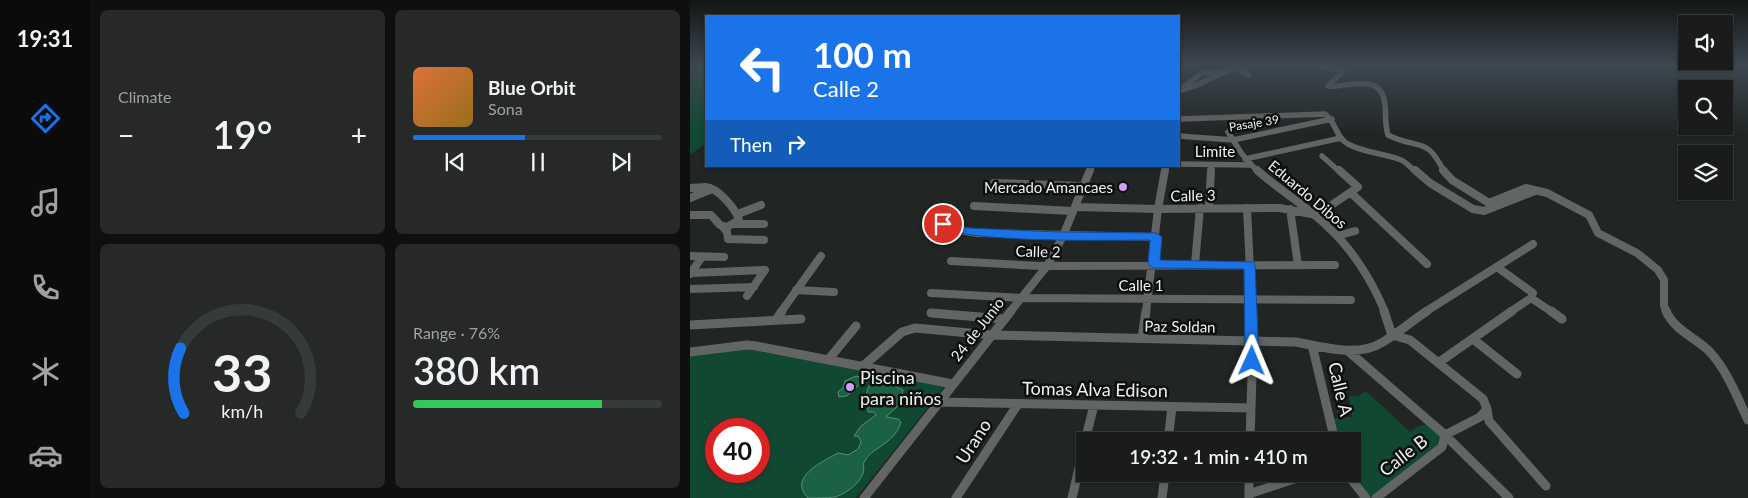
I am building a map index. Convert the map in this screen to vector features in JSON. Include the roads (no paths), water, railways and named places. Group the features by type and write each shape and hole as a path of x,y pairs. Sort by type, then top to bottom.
{"street":[{"path":"1376,87 1384,98 1385,123 1388,136 1417,144 1432,151 1442,162 1444,171 1449,178 1484,201 1489,203 1526,188 1547,193 1589,215 1598,233 1637,253 1658,270 1664,280 1664,306 1670,319 1675,326 1709,351 1722,370 1748,419"},
{"path":"1180,119 1325,114 1332,119 1341,138 1346,143 1357,148 1402,160 1430,183 1479,210 1490,210 1534,194 1535,191"},
{"name":"Pasaje 39","path":"1180,136 1233,140 1332,119"},
{"name":"Eduardo Dibos","path":"1228,132 1251,165 1337,236 1375,291 1389,322 1392,335"},
{"path":"1245,158 1341,138"},
{"path":"1311,214 1320,213 1351,193 1358,185 1322,156"},
{"name":"Limite","path":"1180,164 1251,165"},
{"path":"1209,208 1211,164"},
{"name":"24 de Junio","path":"864,498 952,384 1047,266 1063,236 1092,167"},
{"path":"1142,338 1149,299 1158,209 1166,167"},
{"path":"994,183 1084,186"},
{"path":"690,188 703,186 712,189 738,214 739,220 725,229"},
{"path":"690,198 712,189"},
{"path":"1351,193 1428,264"},
{"path":"738,214 761,205"},
{"name":"Calle 3","path":"974,206 1074,209 1290,209 1311,214"},
{"path":"1195,264 1200,208"},
{"path":"1247,208 1253,341 1250,432"},
{"path":"1290,209 1298,265"},
{"path":"690,215 711,215 718,225 725,229 730,240 764,240"},
{"path":"734,224 764,224"},
{"path":"943,224 960,231 1063,236 1156,237"},
{"path":"1337,236 1355,231"},
{"name":"Paz Soldan","path":"862,367 902,332 911,328 991,335 1296,342 1347,350 1358,349 1385,343 1392,335 1533,244"},
{"path":"690,256 724,256"},
{"path":"776,320 821,256"},
{"path":"691,274 702,257"},
{"name":"Calle 2","path":"951,262 1047,266 1153,264 1335,265"},
{"path":"1438,363 1531,298 1533,293 1497,267"},
{"path":"691,274 765,270 747,296"},
{"path":"690,289 754,287"},
{"path":"796,290 834,292"},
{"name":"Calle 1","path":"931,293 1020,298 1351,300"},
{"path":"1531,298 1562,319"},
{"path":"931,313 1004,319"},
{"path":"690,325 801,318"},
{"path":"828,360 856,326"},
{"path":"1392,335 1410,340 1483,400 1490,421 1546,486"},
{"path":"1473,339 1517,374"},
{"path":"690,352 747,345 952,384"},
{"name":"Calle A","path":"1312,345 1333,432"},
{"path":"1347,350 1445,435 1509,498"},
{"name":"Tomas Alva Edison","path":"938,402 1251,408"},
{"name":"Urano","path":"956,498 1018,404"},
{"path":"1087,432 1094,405"},
{"path":"1169,432 1172,407"},
{"path":"1445,435 1480,417 1487,409"},
{"name":"Calle B","path":"1376,498 1442,447 1445,435"},
{"path":"1072,498 1076,480"},
{"path":"1162,498 1164,482"},
{"path":"1250,482 1250,497 1288,482"},
{"path":"1353,482 1366,498"}],"place":[{"name":"Mercado Amancaes","path":"1123,187"},
{"name":"Piscina para niños","path":"850,387"}]}
